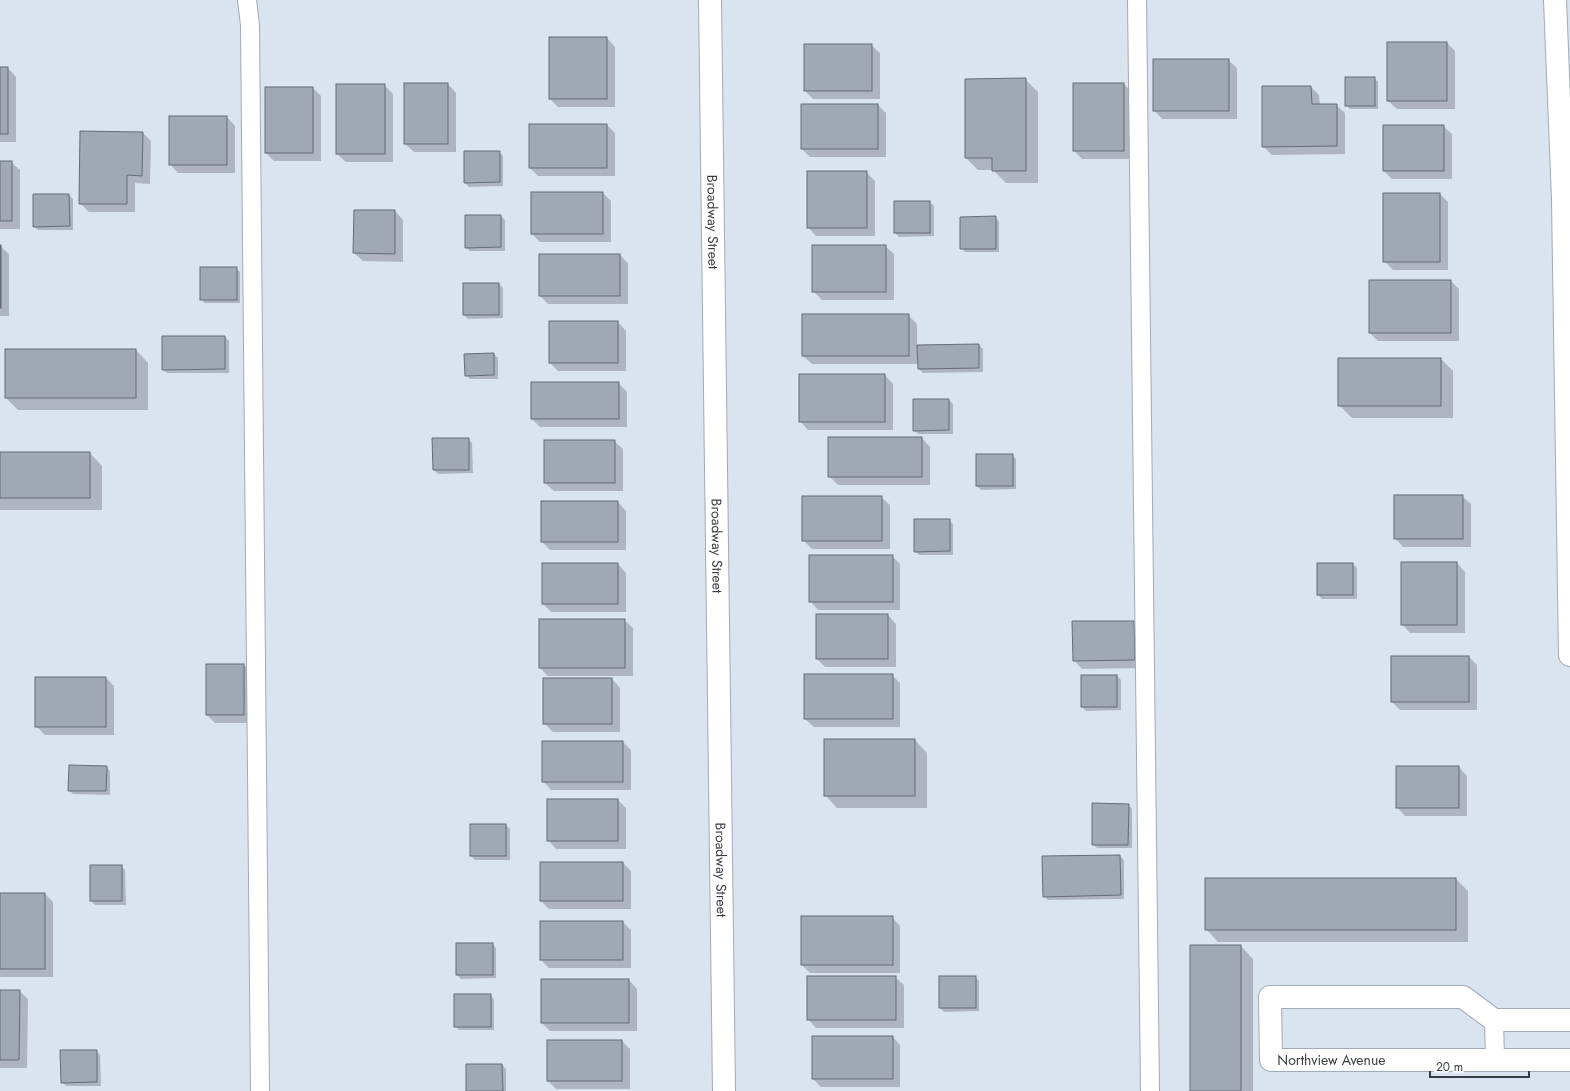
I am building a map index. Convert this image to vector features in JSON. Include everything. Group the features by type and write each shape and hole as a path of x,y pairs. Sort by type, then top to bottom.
{"street":[{"name":"Broadway Street","path":"710,0 724,1091"},
{"path":"1555,0 1563,199 1570,655"},
{"name":"Northview Avenue","path":"1494,1020 1463,997 1270,997 1271,1060 1570,1060"},
{"path":"1494,1020 1570,1020"}],"lane":[{"path":"247,0 250,33 260,1091"},
{"path":"1137,0 1150,1091"},
{"path":"1494,1020 1495,1060"}],"building":[{"path":"549,37 607,37 607,99 549,99"},
{"path":"1387,42 1447,42 1447,101 1387,101"},
{"path":"804,44 872,44 872,91 804,91"},
{"path":"1153,59 1229,59 1229,111 1153,111"},
{"path":"0,67 8,67 8,134 0,134"},
{"path":"1345,77 1375,77 1375,106 1345,106"},
{"path":"1026,78 1026,171 992,171 992,158 965,158 965,79"},
{"path":"404,83 448,83 448,144 404,144"},
{"path":"1073,83 1124,83 1124,151 1073,151"},
{"path":"336,84 385,84 385,154 336,154"},
{"path":"1262,86 1311,86 1312,104 1337,104 1337,146 1262,147"},
{"path":"265,87 313,87 313,153 265,153"},
{"path":"801,104 878,104 878,149 801,149"},
{"path":"169,116 227,116 227,165 169,165"},
{"path":"529,124 607,124 607,168 529,168"},
{"path":"1383,125 1444,125 1444,171 1383,171"},
{"path":"80,131 143,132 142,176 127,175 127,204 79,204"},
{"path":"464,151 500,151 500,182 464,183"},
{"path":"0,161 12,161 12,221 0,221"},
{"path":"807,171 867,171 867,228 807,228"},
{"path":"531,192 603,192 603,234 531,234"},
{"path":"1383,193 1440,193 1440,262 1383,262"},
{"path":"33,194 69,194 70,226 33,227"},
{"path":"894,201 930,201 930,233 894,233"},
{"path":"354,210 395,210 395,254 353,253"},
{"path":"465,215 501,215 501,247 465,248"},
{"path":"996,216 996,249 960,249 960,217"},
{"path":"1,245 1,308 0,308"},
{"path":"812,245 886,245 886,292 812,292"},
{"path":"539,254 620,254 620,296 539,296"},
{"path":"200,267 237,267 237,300 200,300"},
{"path":"1369,280 1451,280 1451,333 1369,333"},
{"path":"463,283 499,283 499,315 463,315"},
{"path":"802,314 909,314 909,356 802,356"},
{"path":"549,321 618,321 618,363 549,363"},
{"path":"162,336 225,336 225,369 162,370"},
{"path":"979,344 979,368 918,369 917,345"},
{"path":"5,349 136,349 136,398 5,398"},
{"path":"494,353 494,375 465,376 464,354"},
{"path":"1338,358 1441,358 1441,406 1338,406"},
{"path":"799,374 885,374 885,422 799,422"},
{"path":"531,382 619,382 619,419 531,419"},
{"path":"913,399 949,399 949,430 913,431"},
{"path":"828,437 922,437 922,477 828,477"},
{"path":"432,438 469,438 469,470 433,470"},
{"path":"544,440 615,440 615,483 544,483"},
{"path":"0,452 90,452 90,498 0,498"},
{"path":"976,454 1013,454 1013,486 976,486"},
{"path":"1394,495 1463,495 1463,539 1394,539"},
{"path":"802,496 882,496 882,541 802,541"},
{"path":"541,501 618,501 618,542 541,542"},
{"path":"914,519 950,519 950,551 914,552"},
{"path":"809,555 893,555 893,602 809,602"},
{"path":"1401,562 1457,562 1457,625 1401,625"},
{"path":"542,563 618,563 618,604 542,604"},
{"path":"1317,563 1353,563 1353,595 1317,595"},
{"path":"816,614 888,614 888,659 816,659"},
{"path":"539,619 625,619 625,668 539,668"},
{"path":"1072,621 1134,621 1135,660 1073,661"},
{"path":"1391,656 1469,656 1469,702 1391,702"},
{"path":"206,664 244,664 244,715 206,715"},
{"path":"804,674 893,674 893,719 804,719"},
{"path":"1081,675 1117,675 1117,707 1081,707"},
{"path":"35,677 106,677 106,727 35,727"},
{"path":"543,678 612,678 612,724 543,724"},
{"path":"824,739 915,739 915,796 824,796"},
{"path":"542,741 623,741 623,782 542,782"},
{"path":"69,765 107,766 106,791 68,791"},
{"path":"1396,766 1459,766 1459,808 1396,808"},
{"path":"547,799 618,799 618,841 547,841"},
{"path":"1092,803 1129,804 1128,845 1092,845"},
{"path":"470,824 506,824 506,856 470,856"},
{"path":"1120,855 1121,895 1043,897 1042,856"},
{"path":"540,862 623,862 623,901 540,901"},
{"path":"90,865 122,865 122,901 90,901"},
{"path":"1205,878 1456,878 1456,930 1205,930"},
{"path":"0,893 45,893 45,969 0,969"},
{"path":"801,916 893,916 893,965 801,965"},
{"path":"540,921 623,921 623,960 540,960"},
{"path":"456,943 493,943 493,975 456,975"},
{"path":"1190,945 1241,945 1241,1091 1190,1091"},
{"path":"807,976 896,976 896,1020 807,1020"},
{"path":"939,976 976,976 976,1008 939,1008"},
{"path":"541,979 629,979 629,1023 541,1023"},
{"path":"0,990 20,990 19,1060 0,1060"},
{"path":"454,994 491,994 491,1027 454,1027"},
{"path":"812,1036 893,1036 893,1079 812,1079"},
{"path":"547,1040 622,1040 622,1081 547,1081"},
{"path":"60,1050 97,1050 97,1082 61,1083"},
{"path":"466,1064 502,1064 503,1091 466,1091"}]}
